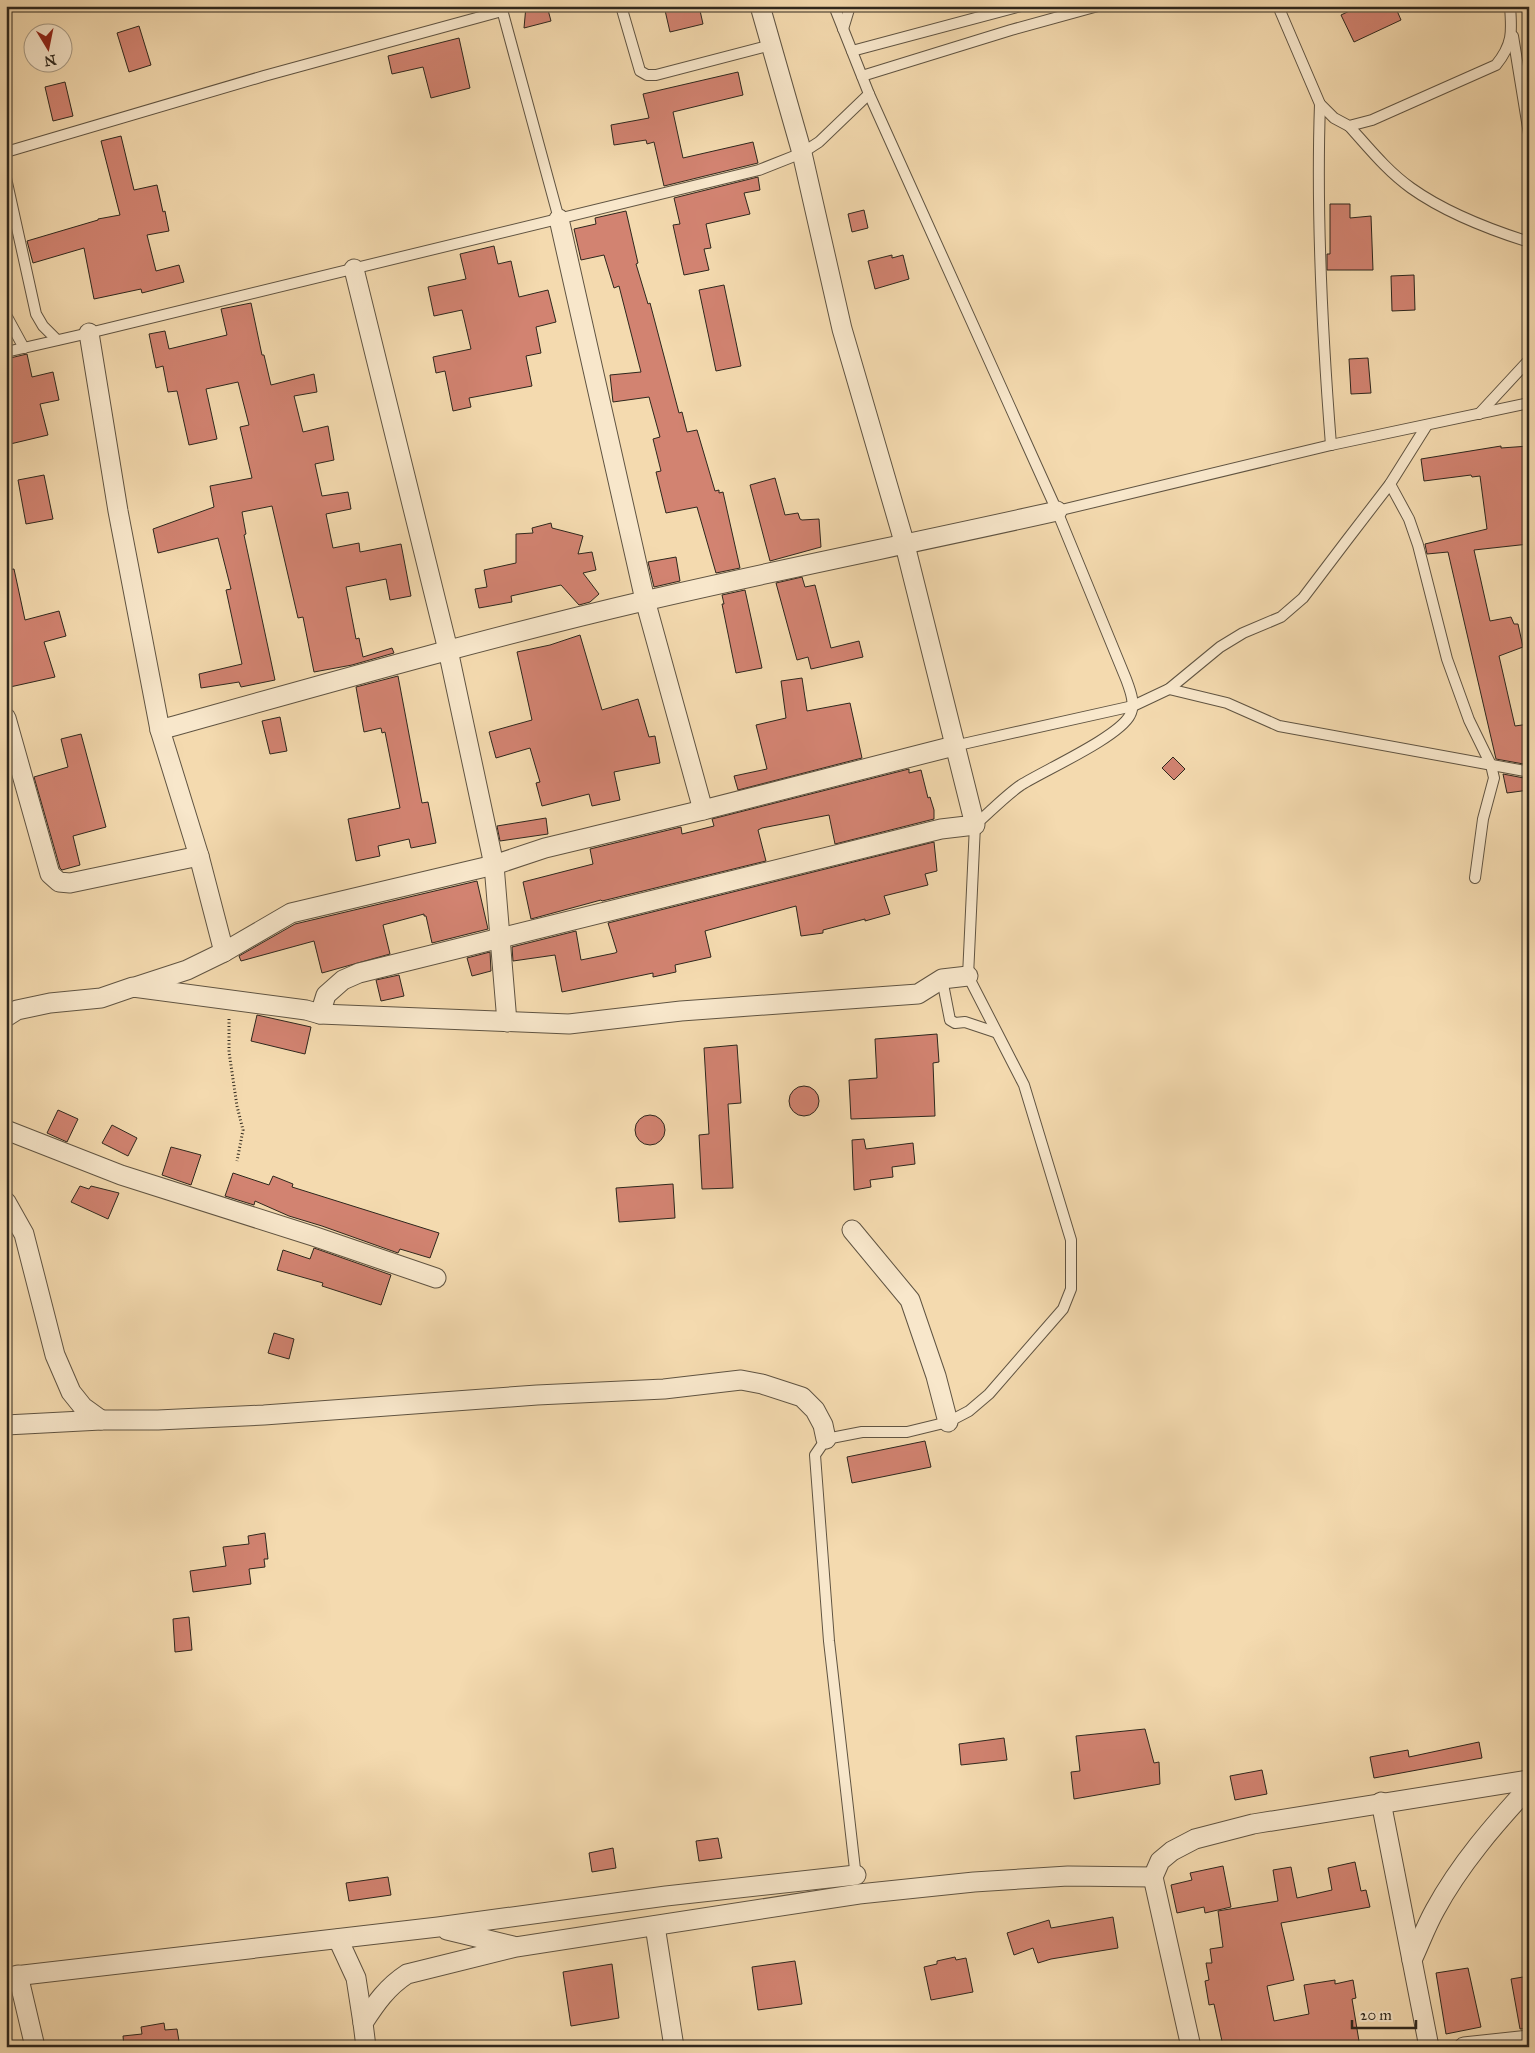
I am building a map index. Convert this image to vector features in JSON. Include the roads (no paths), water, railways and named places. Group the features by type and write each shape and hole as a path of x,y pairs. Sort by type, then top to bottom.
{"street":[{"path":"320,1014 326,995 344,980 359,973 940,829 974,825 906,545 842,329 802,153 760,6"},
{"path":"559,219 645,600 703,810"},
{"path":"354,269 448,650 494,865 507,1022"},
{"path":"89,334 118,511 160,730 199,856 224,952"},
{"path":"160,730 448,650 645,600 1056,511"},
{"path":"6,718 50,874 59,882 70,882 199,856"},
{"path":"6,1017 17,1010 50,1003 101,998 187,970 224,952 292,913 494,865 545,848 954,746"},
{"path":"133,987 306,1010 320,1014 569,1024 682,1010 918,994 942,979 968,976"},
{"path":"6,1130 121,1175 313,1236 436,1278"},
{"path":"6,1202 24,1234 55,1355 71,1392 83,1407 101,1420"},
{"path":"852,1230 910,1300 936,1376 948,1422"},
{"path":"6,1425 264,1415 537,1395 664,1389 741,1380 762,1384 802,1398 815,1410 823,1425 826,1439"},
{"path":"1191,2047 1153,1877 1160,1861 1172,1851 1195,1839 1253,1824 1381,1802 1529,1780"},
{"path":"1412,1960 1434,1912 1456,1874 1486,1834 1529,1787"},
{"path":"1381,1802 1429,2047"},
{"path":"35,2047 12,1976 438,1927 666,1896 857,1885 974,1882 1058,1877 1153,1877"},
{"path":"363,2022 380,1996 394,1982 407,1974 516,1947 655,1926 857,1885"},
{"path":"655,1926 674,2047"},
{"path":"438,1927 516,1947"},
{"path":"338,1939 356,1978 366,2047"},
{"path":"1464,2047 1529,2040"}],"lane":[{"path":"621,6 640,71 647,76 771,45"},
{"path":"834,6 868,94 1056,511 1126,679 1133,706 1125,722 1107,736 1020,786 974,825 968,976 995,1032 1024,1085 1071,1240 1071,1289 1063,1309 989,1394 969,1411 948,1422 907,1432 862,1432 826,1439 815,1455 830,1641 857,1885"},
{"path":"843,29 850,6"},
{"path":"852,51 1020,6"},
{"path":"862,76 1011,30 1098,6"},
{"path":"1278,6 1320,104 1334,118 1349,126 1380,161 1410,188 1438,206 1469,220 1529,242"},
{"path":"1510,6 1512,32 1529,134"},
{"path":"6,152 264,76 502,9 559,219"},
{"path":"1349,126 1372,120 1496,65 1506,53 1512,32"},
{"path":"6,352 89,334 760,170 802,153 819,142 868,94"},
{"path":"1320,104 1317,178 1318,249 1331,444"},
{"path":"6,178 36,314 43,326 57,340"},
{"path":"6,315 24,348"},
{"path":"1479,414 1529,360"},
{"path":"1056,511 1331,444 1529,403"},
{"path":"954,746 1133,706 1169,690 1220,647 1243,633 1281,616 1302,598 1390,484 1427,425"},
{"path":"1390,484 1409,519 1418,546 1446,659 1469,720 1491,765 1494,778 1494,785 1483,819 1476,878"},
{"path":"1169,690 1227,703 1279,726 1310,733 1453,756 1525,771"},
{"path":"942,979 950,1020 956,1024 965,1022 995,1032"}]}
